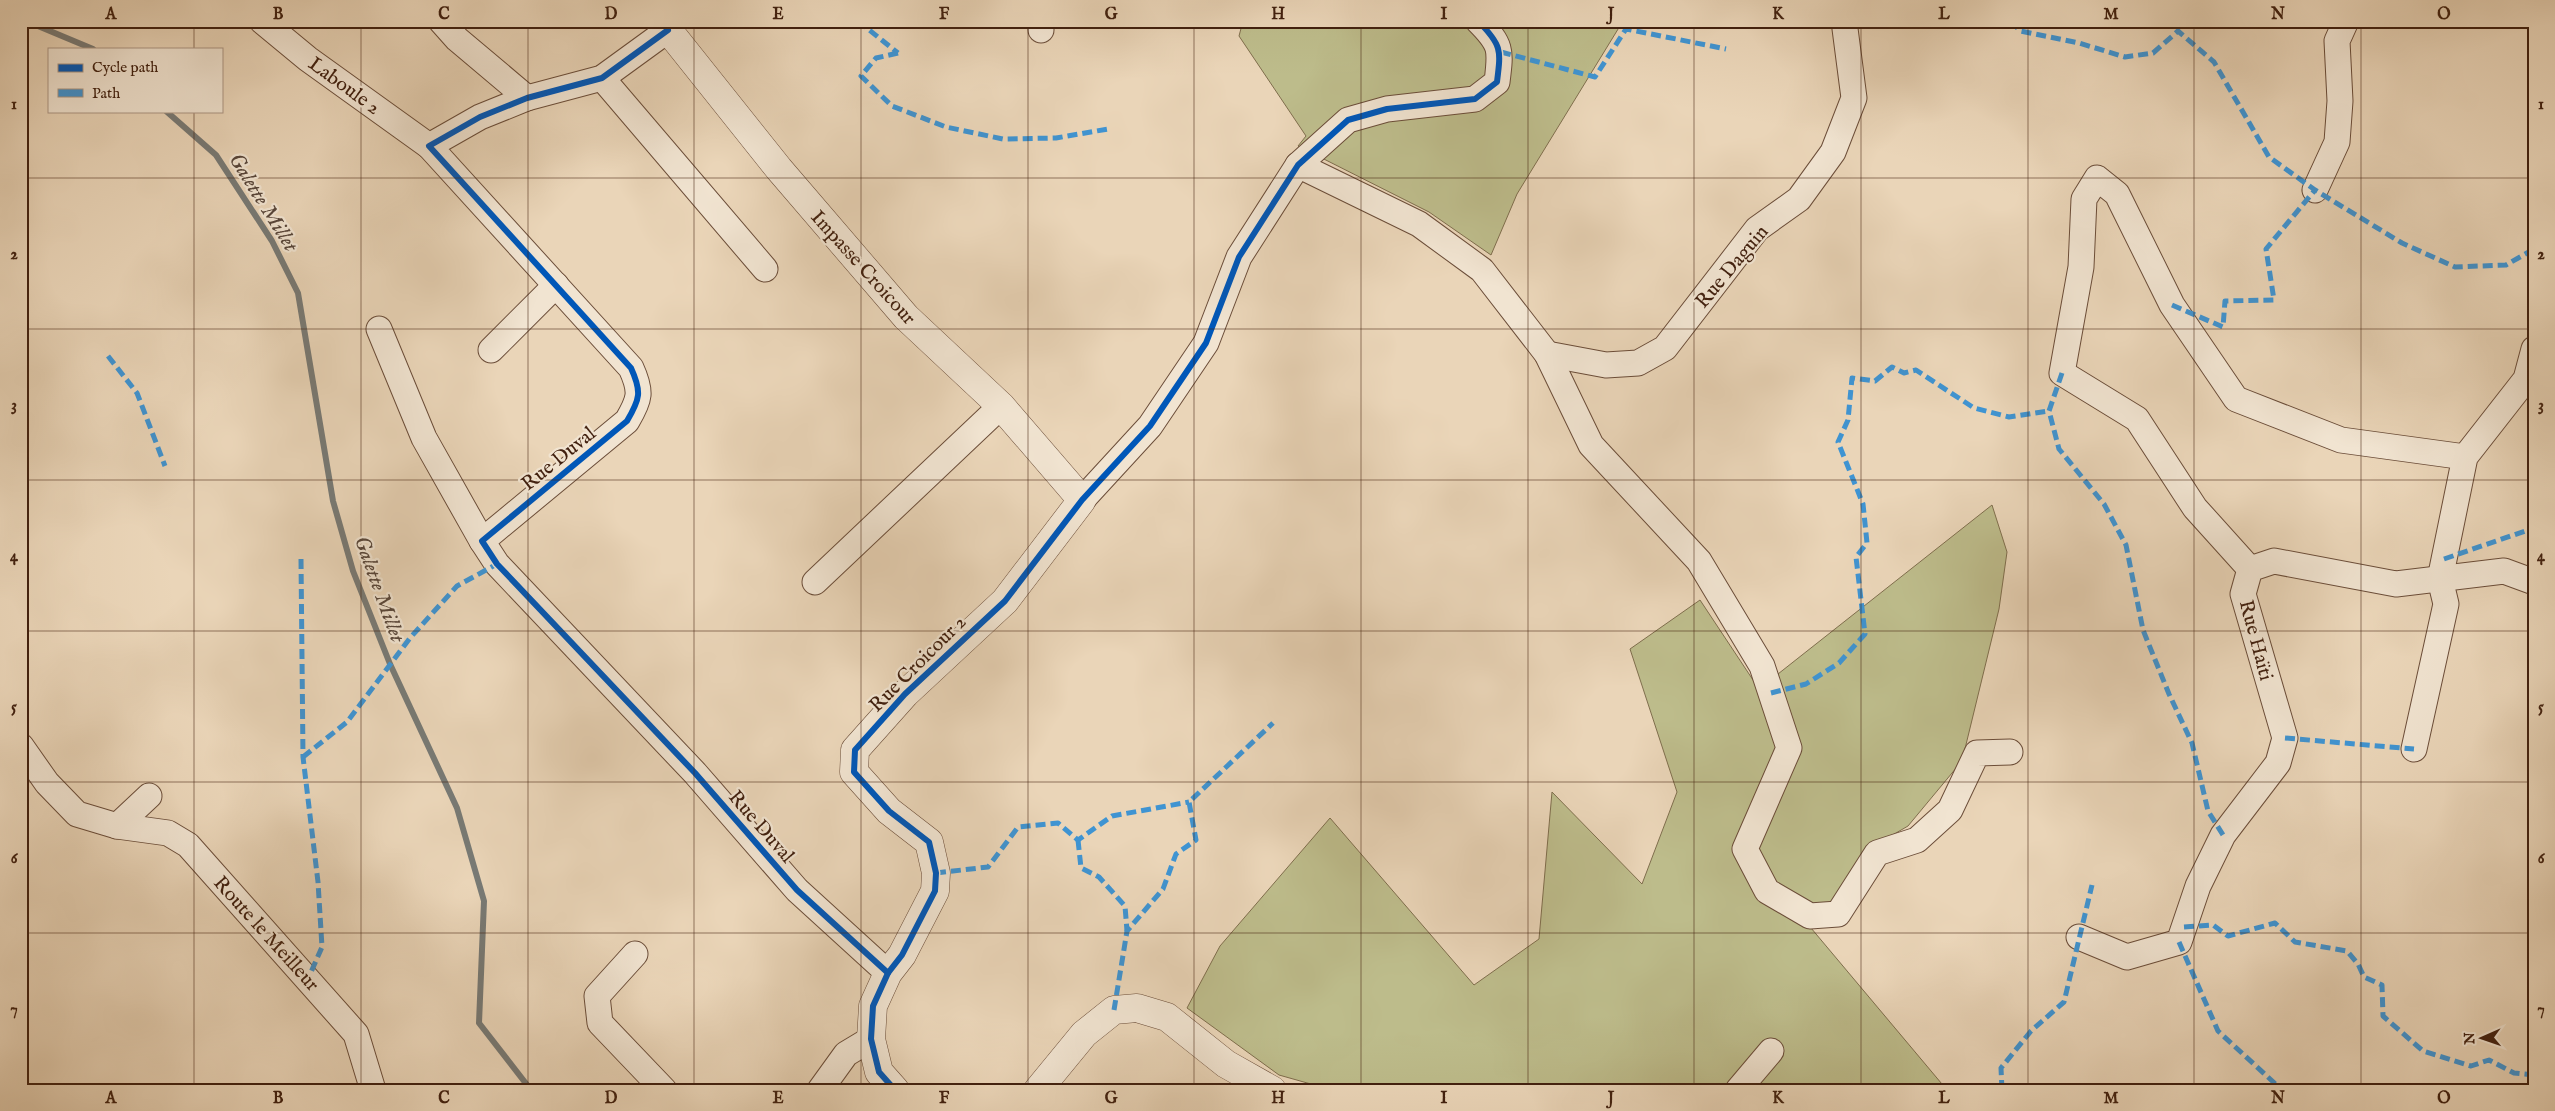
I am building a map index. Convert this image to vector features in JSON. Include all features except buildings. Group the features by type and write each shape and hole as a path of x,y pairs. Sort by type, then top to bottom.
{"street":[{"name":"Laboule 2","path":"262,21 308,58 429,146"},
{"path":"441,21 457,38 527,98"},
{"path":"1082,500 1150,426 1206,343 1239,257 1298,165 1348,120 1388,109 1475,99 1497,82 1501,52 1488,31 1478,21"},
{"name":"Rue Daguin","path":"1547,354 1606,365 1638,363 1665,348 1757,229 1799,199 1833,152 1854,98 1844,21"},
{"path":"2315,190 2337,142 2340,102 2337,41 2346,21"},
{"path":"429,146 480,117 527,98 602,78 664,26"},
{"name":"Impasse Croicour","path":"664,26 779,169 906,317 1002,406 1082,500"},
{"path":"602,78 766,269"},
{"name":"Rue Duval","path":"429,146 631,368 639,386 638,403 627,421 482,541 497,564 695,774 796,890 888,973"},
{"path":"1298,165 1419,224 1482,270 1547,354 1591,444 1699,561 1762,666 1789,748 1745,849 1767,891 1810,916 1838,914 1877,853 1917,840 1950,810 1977,753 2010,752"},
{"path":"2250,569 2195,508 2137,419 2062,373 2081,267 2084,199 2097,178 2116,194 2172,304 2236,399 2341,440 2465,457"},
{"path":"491,350 556,285"},
{"path":"380,329 424,438 482,541"},
{"path":"2414,749 2446,604 2440,579 2465,457 2526,379 2534,349"},
{"path":"815,582 1002,406"},
{"name":"Rue Croicour 2","path":"895,1090 879,1072 871,1039 873,1006 888,973 902,955 935,891 936,873 929,842 889,811 854,772 855,750 905,694 1005,601 1082,500"},
{"name":"Rue Haïti","path":"2079,937 2127,958 2179,942 2198,886 2223,835 2278,763 2285,738 2243,594 2250,569 2274,561 2396,584 2504,571 2534,582"},
{"name":"Route le Meilleur","path":"21,746 46,783 77,814 117,826 168,833 188,845 356,1034 373,1090"},
{"path":"117,826 149,796"},
{"path":"635,954 597,996 600,1023 664,1090"},
{"path":"1038,1090 1084,1034 1114,1010 1137,1008 1167,1018 1226,1064 1272,1090"},
{"path":"820,1090 846,1054 871,1039"},
{"path":"1738,1090 1771,1051"}],"shaded area":[{"path":"1243,21 1623,21 1517,194 1491,255 1429,212 1298,146 1306,136 1239,36"},
{"path":"1992,505 2007,552 1999,609 1962,761 1908,826 1865,851 1832,903 1811,928 1947,1090 1332,1090 1279,1075 1187,1008 1220,946 1330,818 1474,985 1539,939 1552,792 1642,884 1677,792 1630,649 1700,600 1759,689"}],"waterway":[{"name":"Galette Millet","path":"26,21 91,48"},
{"name":"Galette Millet","path":"167,112 216,155 272,241 298,293 333,501 353,571 390,664 457,808 484,901 479,1023 531,1090"}],"marked path":[{"path":"858,21 898,53"},
{"path":"2011,21 2020,31 2079,43 2125,57 2153,53 2178,31 2214,62 2269,157 2315,190 2402,243 2455,267 2506,265 2534,249"},
{"path":"1501,52 1595,77 1626,29 1726,49"},
{"path":"898,53 876,58 861,76 892,106 946,127 1003,139 1056,138 1108,129"},
{"path":"2172,305 2223,327 2225,301 2274,300 2266,249 2315,190"},
{"path":"108,356 137,393 165,466"},
{"path":"1771,693 1806,684 1839,663 1865,634 1856,557 1867,543 1863,504 1838,442 1848,420 1852,378 1875,381 1892,367 1904,373 1916,370 1974,408 2009,417 2049,411"},
{"path":"2062,373 2049,411 2059,449 2104,504 2126,545 2143,630 2169,694 2192,743 2208,811 2223,835"},
{"path":"2444,559 2534,528"},
{"path":"301,559 303,757 318,882 322,947 308,979"},
{"path":"303,757 347,722 410,638 457,586 497,564"},
{"path":"1114,1010 1127,931 1163,889 1176,854 1196,840 1189,802 1273,723"},
{"path":"2285,738 2414,749"},
{"path":"936,873 988,867 1018,827 1058,823 1078,840 1112,816 1189,802"},
{"path":"1078,840 1081,868 1099,877 1125,906 1127,931"},
{"path":"2002,1090 2001,1068 2031,1031 2064,1002 2092,885"},
{"path":"2184,927 2213,925 2228,936 2275,923 2295,942 2347,951 2358,964 2364,977 2382,985 2383,1016 2423,1051 2471,1066 2489,1060 2514,1073 2534,1075"},
{"path":"2179,942 2218,1031 2282,1090"}],"cycle path":[{"path":"895,1090 879,1072 871,1039 873,1006 888,973 902,955 935,891 936,873 929,842 889,811 854,772 855,750 905,694 1005,601 1082,500 1150,426 1206,343 1239,257 1298,165 1348,120 1387,109 1475,99 1497,82 1499,55 1496,42 1478,21"},
{"path":"668,30 602,78 527,98 480,117 429,146 631,368 638,390 635,407 627,421 482,541 497,564 695,773 797,890 888,973"}]}
